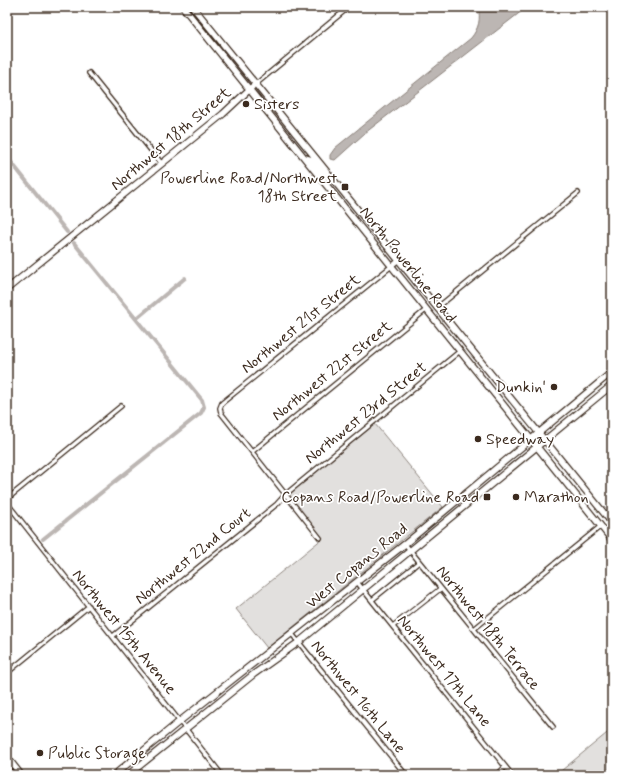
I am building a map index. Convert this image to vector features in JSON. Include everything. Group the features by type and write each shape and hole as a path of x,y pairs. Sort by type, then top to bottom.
{"main road":[{"name":"North Powerline Road","path":"183,7 612,540"},
{"name":"North Powerline Road","path":"193,7 612,523"},
{"name":"Northwest 18th Street","path":"7,289 223,114 256,84"},
{"path":"305,158 312,160 325,176 332,178"},
{"path":"454,343 462,346 468,345"},
{"name":"West Copans Road","path":"114,775 180,721 405,544 612,372"},
{"name":"West Copans Road","path":"128,775 254,674 299,642 364,590 612,385"},
{"path":"7,757 21,775"},
{"path":"7,770 10,775"}],"street":[{"name":"Northwest 18th Street","path":"256,84 350,7"},
{"path":"89,73 162,164"},
{"path":"438,307 578,193"},
{"name":"Northwest 21st Street","path":"253,451 221,413 220,408 226,400 398,260"},
{"name":"Northwest 22st Street","path":"253,451 427,309"},
{"name":"Northwest 23rd Street","path":"286,494 460,351"},
{"path":"7,499 121,406"},
{"path":"253,451 320,538"},
{"name":"Northwest 22nd Court","path":"113,636 277,504 286,494"},
{"name":"Northwest 15th Avenue","path":"7,503 222,775"},
{"path":"474,629 601,526"},
{"name":"Northwest 18th Terrace","path":"405,544 553,727"},
{"path":"372,600 419,562"},
{"name":"Northwest 17th Lane","path":"357,582 512,775"},
{"path":"393,626 440,589"},
{"path":"7,673 89,606"},
{"name":"Northwest 16th Lane","path":"292,634 406,775"},
{"path":"497,775 505,767"}],"shaded area":[{"path":"478,7 527,7 365,133 335,160 330,159 330,155 335,148 471,38 479,23"},
{"path":"375,424 443,507 267,648 236,609 323,538 288,495"},
{"path":"612,729 612,775 556,775"}],"waterway":[{"path":"7,157 67,232"},
{"path":"43,539 201,413 204,407 202,400 74,243"},
{"path":"136,319 185,278"}],"place":[{"name":"Sisters","path":"246,104"},
{"name":"Powerline Road/Northwest 18th Street","path":"345,187"},
{"name":"Dunkin'","path":"554,387"},
{"name":"Speedway","path":"478,439"},
{"name":"Copans Road/Powerline Road","path":"487,497"},
{"name":"Marathon","path":"516,497"},
{"name":"Public Storage","path":"40,753"}]}
